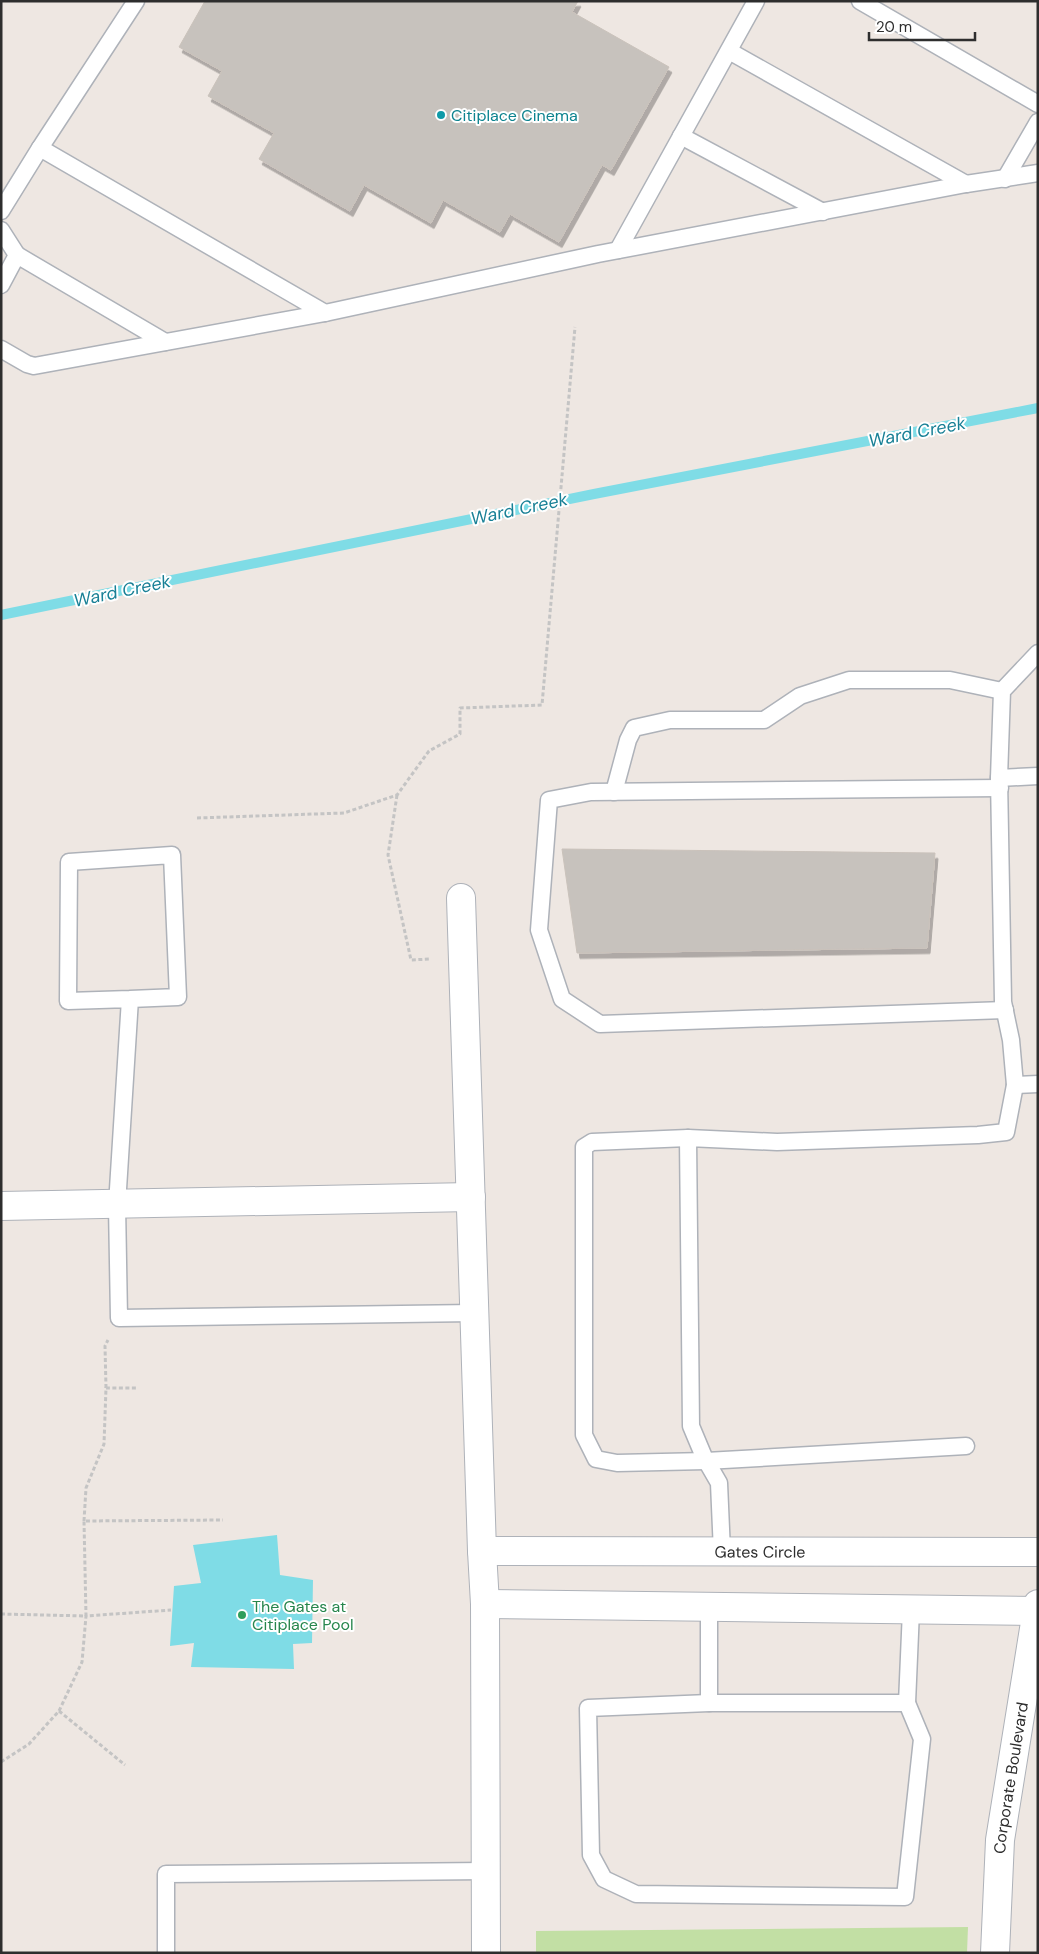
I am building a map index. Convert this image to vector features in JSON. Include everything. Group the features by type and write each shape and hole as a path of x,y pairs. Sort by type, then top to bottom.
{"street":[{"path":"461,898 485,1604 486,1953"},
{"path":"1,1206 470,1197"},
{"name":"Gates Circle","path":"482,1551 1038,1552"},
{"path":"485,1604 912,1610 1037,1609"},
{"name":"Corporate Boulevard","path":"995,1953 1000,1840 1037,1609"}],"lane":[{"path":"1,211 136,1"},
{"path":"618,250 756,1"},
{"path":"860,1 1038,104"},
{"path":"729,51 966,184"},
{"path":"1005,179 1038,122"},
{"path":"681,136 823,212"},
{"path":"40,148 325,313"},
{"path":"1,350 34,366 325,313 618,250 966,184 1038,173"},
{"path":"1,230 17,255 165,342"},
{"path":"1,284 17,255"},
{"path":"966,1446 706,1461 617,1463 596,1459 584,1435 584,1147 592,1142 688,1138 777,1142 978,1135 1006,1132 1015,1085 1011,1040 1003,1002 1000,783 1002,691 1038,653"},
{"path":"614,792 628,740 634,728 670,720 764,720 800,696 849,680 950,680 1002,691"},
{"path":"1005,1010 600,1024 562,999 539,930 549,800 591,792 1000,783 1038,776"},
{"path":"172,855 178,997 130,999 68,1001 69,862 172,855"},
{"path":"130,999 117,1205 118,1318 474,1314"},
{"path":"1015,1085 1038,1084"},
{"path":"688,1138 691,1426 706,1461 719,1483 722,1552"},
{"path":"709,1607 709,1704"},
{"path":"907,1703 709,1704 588,1708 591,1855 604,1879 636,1894 905,1897 922,1739 907,1703 912,1610"},
{"path":"166,1953 166,1874 486,1871"}],"path":[{"path":"463,957 411,960 388,855 397,795 428,751 460,734 460,708 542,705 575,327"},
{"path":"197,818 344,813 397,795"},
{"path":"1,1762 29,1744 59,1711 82,1662 86,1616 84,1521 86,1488 104,1444 106,1388 104,1346 118,1318"},
{"path":"106,1388 137,1388"},
{"path":"84,1521 223,1520"},
{"path":"1,1614 86,1616 172,1610"},
{"path":"59,1711 125,1765"}],"green space":[{"path":"968,1927 967,1953 536,1953 536,1931"}],"water":[{"name":"The Gates at Citiplace Pool","path":"277,1535 280,1575 313,1580 312,1643 293,1644 294,1669 191,1667 194,1643 170,1646 174,1586 201,1583 193,1545"}],"building":[{"name":"Citiplace Cinema","path":"205,1 578,1 572,12 669,67 611,170 602,165 559,242 510,214 500,232 443,200 431,223 364,185 350,211 259,159 274,133 208,96 222,71 179,47"},
{"path":"562,849 935,853 927,948 577,953"}],"waterway":[{"name":"Ward Creek","path":"1,615 594,494 1038,408"}],"place":[{"name":"Citiplace Cinema","path":"441,115"},
{"name":"The Gates at Citiplace Pool","path":"242,1615"}]}
